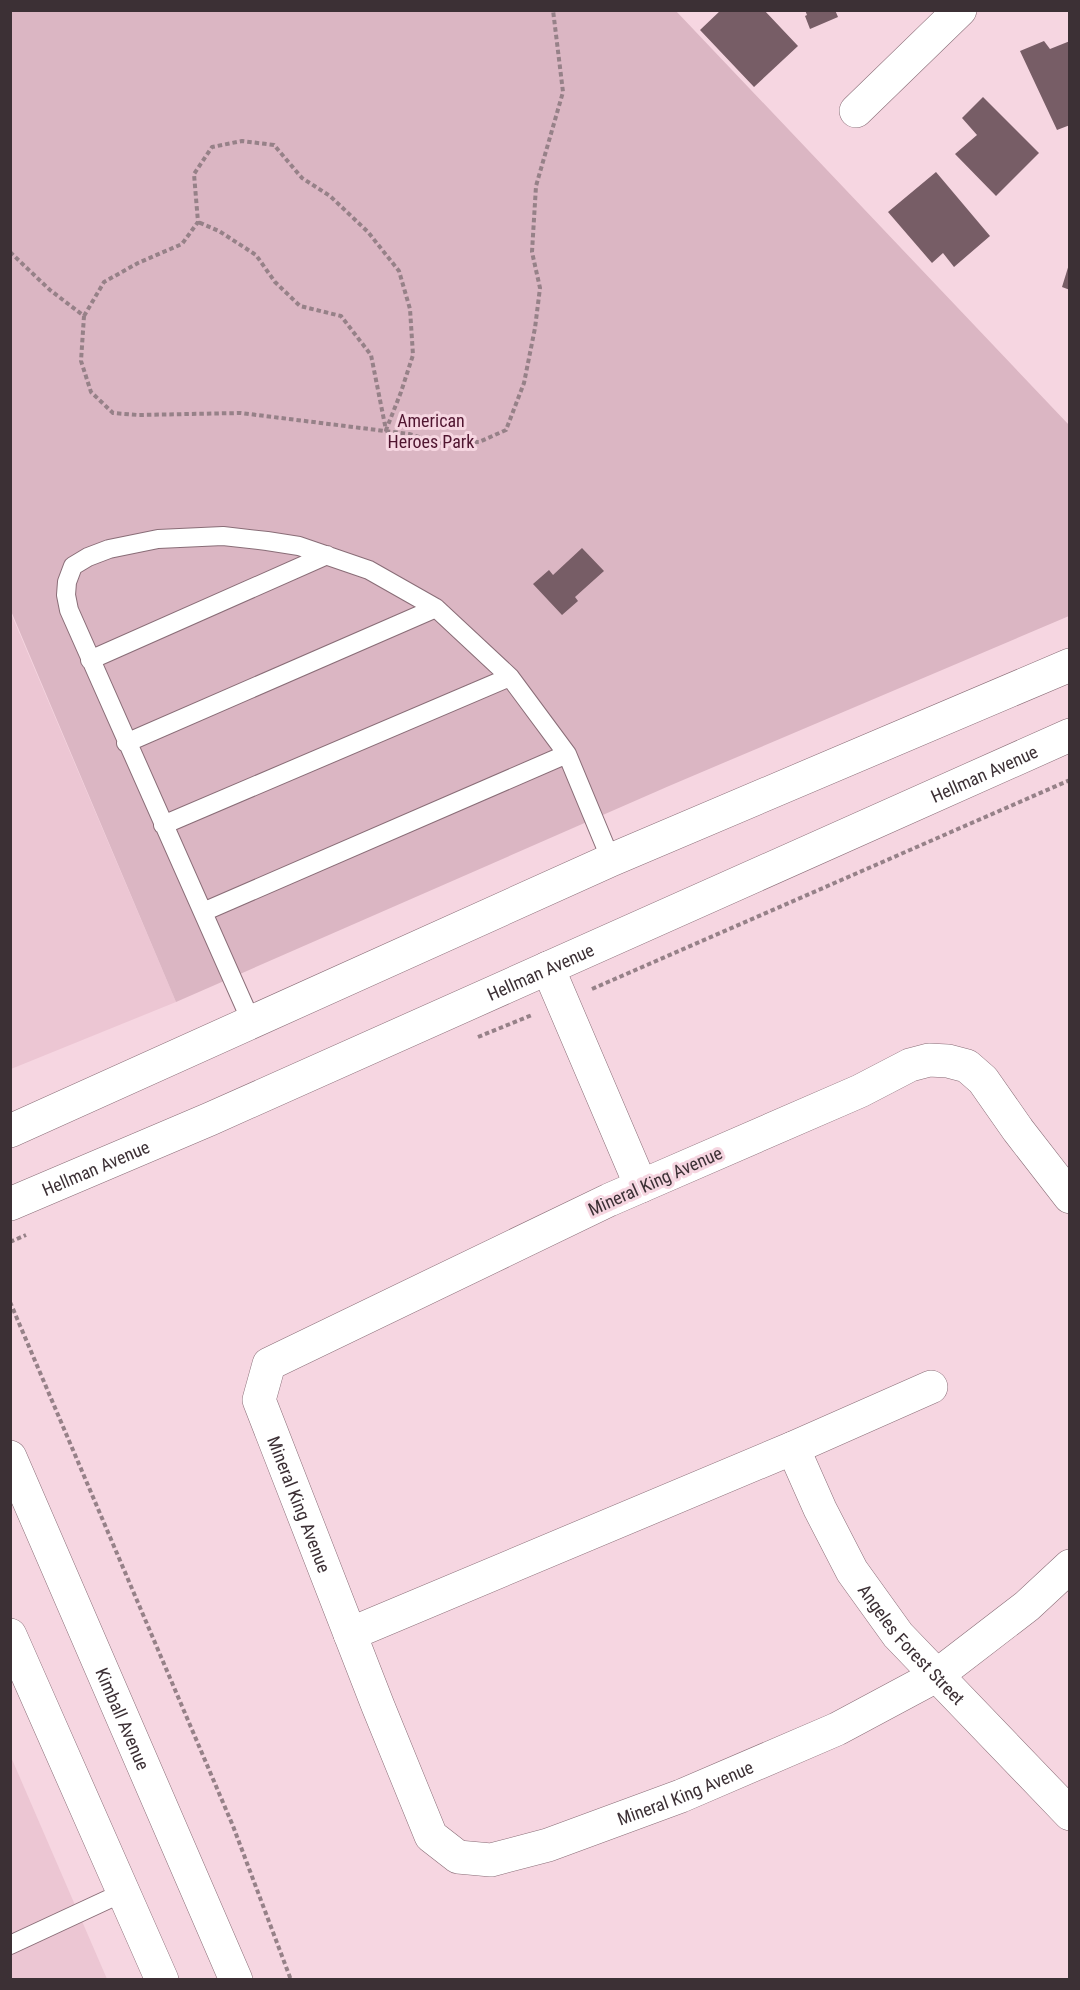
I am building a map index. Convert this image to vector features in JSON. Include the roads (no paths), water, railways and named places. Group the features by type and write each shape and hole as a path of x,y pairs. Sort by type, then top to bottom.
{"street":[{"path":"856,111 960,10"},
{"path":"10,1131 611,860 1070,665"},
{"name":"Hellman Avenue","path":"10,1204 210,1119 1070,735"},
{"path":"548,968 641,1186"},
{"name":"Mineral King Avenue","path":"1070,1197 983,1080 967,1066 948,1061 928,1060 910,1065 860,1091 609,1200 269,1364 259,1400 431,1836 458,1857 491,1860 548,1845 681,1796 837,1729 936,1676 1027,1606 1070,1566"},
{"path":"350,1634 793,1448 931,1387"},
{"name":"Angeles Forest Street","path":"793,1448 820,1509 852,1571 898,1635 1070,1814"},
{"name":"Kimball Avenue","path":"10,1457 236,1980"},
{"path":"10,1635 162,1980"}],"lane":[{"path":"251,1021 69,610 66,595 67,582 73,567 88,557 109,549 158,539 223,536 299,546 369,570 436,608 510,677 567,754 611,860"},
{"path":"90,660 327,555"},
{"path":"126,742 436,608"},
{"path":"164,825 510,677"},
{"path":"202,912 567,754"},
{"path":"10,1945 124,1892"}],"park label":[{"name":"American Heroes Park","path":"431,430"}]}
